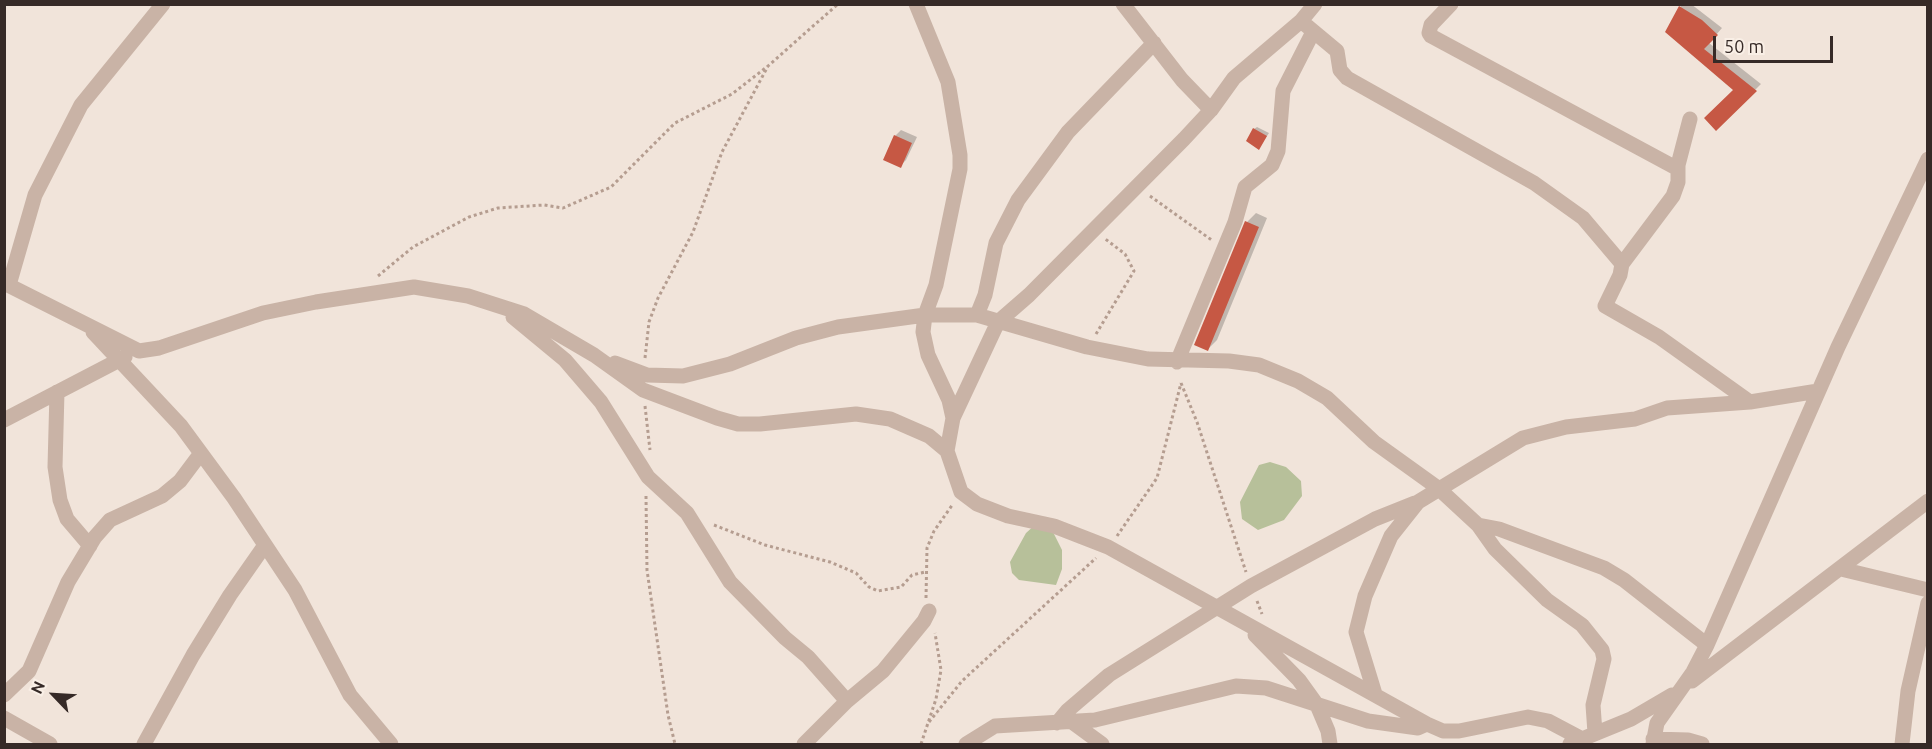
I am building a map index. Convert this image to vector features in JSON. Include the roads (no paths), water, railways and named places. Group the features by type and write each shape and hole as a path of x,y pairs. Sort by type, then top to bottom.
{"street":[{"path":"139,351 89,328 7,284 35,195 81,105 163,4"},
{"path":"915,4 948,82 960,155 960,169 936,285 925,315 923,332 928,355 949,400 953,418"},
{"path":"1123,4 1182,80 1211,110"},
{"path":"946,451 953,418 998,322 1211,110 1234,78 1301,21 1315,4"},
{"path":"1451,4 1430,28 1431,36 1678,169"},
{"path":"1301,21 1337,51 1340,70 1347,78 1534,183 1583,218 1623,264"},
{"path":"1178,362 1224,249 1245,187 1272,165 1278,151 1282,91 1313,33"},
{"path":"977,315 985,295 996,243 1018,200 1068,132 1154,43"},
{"path":"1690,119 1678,169 1678,182 1673,196 1623,264 1605,304 1606,307 1659,337 1750,402"},
{"path":"1702,744 1688,740 1653,742 1657,723 1682,689 1707,645 1818,391 1928,159"},
{"path":"4,420 117,360 139,351 159,348 263,313 414,287 468,296 524,314 594,355 643,390 717,418 738,424 760,424 856,414 890,419 929,436 946,451 960,492 977,504 1008,516 1054,526 1108,547 1216,609 1443,731 1460,732 1528,717 1548,720 1582,739"},
{"path":"498,306 565,360 601,402 648,477 687,513 730,582 785,638 808,657 847,701"},
{"path":"594,355 647,375 683,376 730,364 796,338 838,327 925,315 977,315 1087,347 1128,356 1178,362 1229,361 1259,365 1298,381 1327,398 1374,442 1438,488 1478,525 1495,549 1547,600 1582,625 1602,650 1604,659 1582,739"},
{"path":"89,328 181,426 201,453 296,590 350,695 391,744"},
{"path":"1064,722 1066,711 1109,675 1251,586 1375,519 1418,502 1523,438 1566,427 1635,419 1666,408 1750,402 1818,391"},
{"path":"57,392 55,467 60,500 67,519 90,546"},
{"path":"4,695 29,671 68,582 90,546 110,520 162,496 180,481 201,453"},
{"path":"1582,739 1646,712 1682,689 1742,640 1841,569 1928,501"},
{"path":"1375,694 1356,632 1365,596 1391,536 1418,502"},
{"path":"1478,525 1499,529 1604,568 1624,580 1707,645"},
{"path":"144,744 206,635 265,545"},
{"path":"1841,569 1928,590"},
{"path":"1902,744 1908,690 1928,603"},
{"path":"804,744 847,701 883,671 924,621 929,611"},
{"path":"1243,622 1299,680 1317,705 1328,731 1330,744"},
{"path":"966,744 995,726 1095,720 1236,686 1266,688 1368,721 1418,728 1427,724"},
{"path":"4,718 50,744"},
{"path":"1064,722 1102,744"}]}
